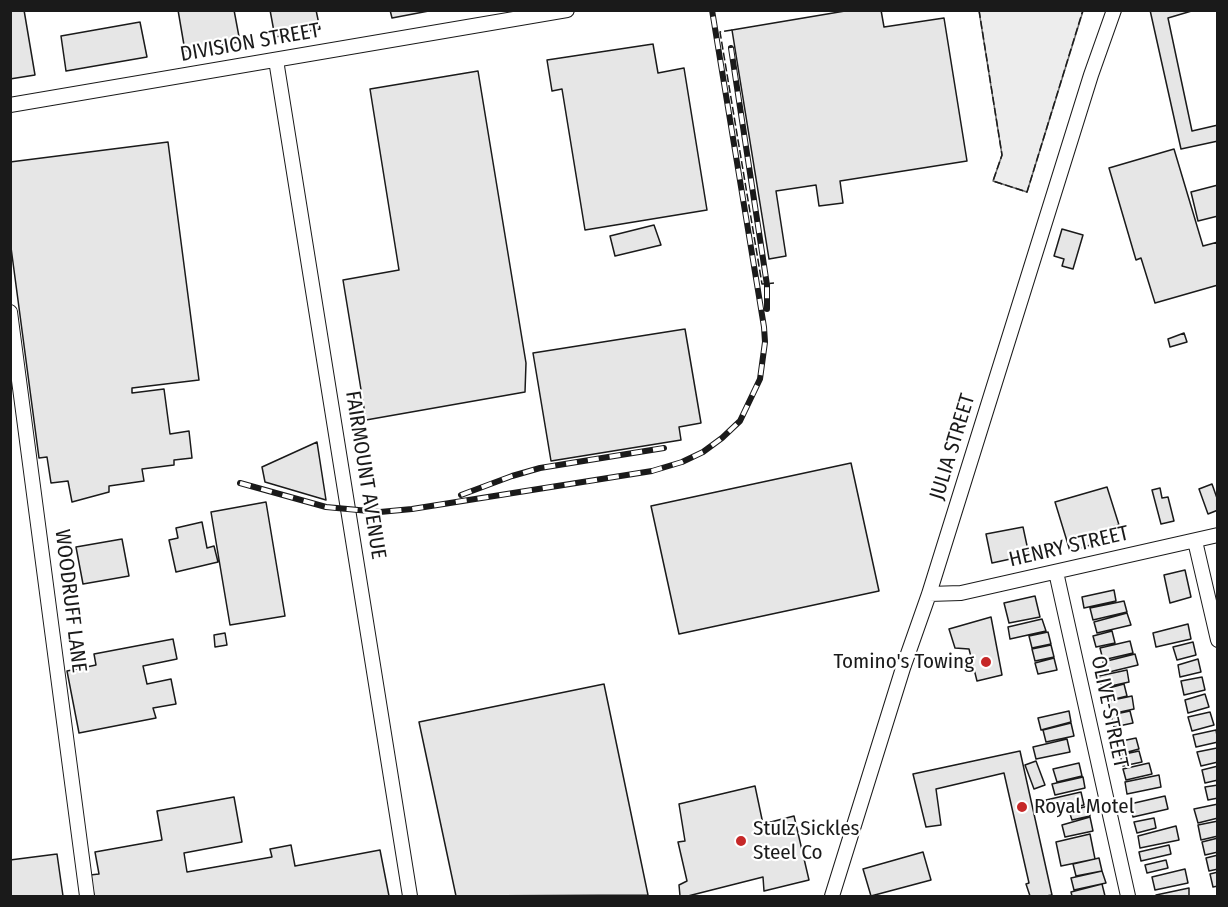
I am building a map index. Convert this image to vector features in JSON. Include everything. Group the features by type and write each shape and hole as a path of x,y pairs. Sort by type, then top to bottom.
{"street":[{"name":"DIVISION STREET","path":"10,105 567,10"},
{"name":"JULIA STREET","path":"832,897 1091,75 1114,10"},
{"name":"FAIRMOUNT AVENUE","path":"276,60 410,897"},
{"name":"WOODRUFF LANE","path":"10,312 87,897"},
{"name":"HENRY STREET","path":"929,594 961,593 1218,535"},
{"path":"1195,541 1218,640"},
{"name":"OLIVE STREET","path":"1056,572 1128,897"}],"shaded area":[{"path":"979,11 1083,11 1027,192 993,181 1002,155"}],"building":[{"path":"10,10 24,10 35,75 10,79"},
{"path":"178,10 234,10 240,42 185,51"},
{"path":"270,10 316,10 320,29 275,37"},
{"path":"390,10 434,10 392,18"},
{"path":"851,10 881,10 884,27 944,18 967,161 840,181 843,203 819,206 816,185 776,191 786,256 769,259 732,30"},
{"path":"1150,10 1195,10 1168,18 1192,131 1218,125 1218,141 1181,149"},
{"path":"140,22 147,57 66,71 61,36"},
{"path":"653,44 658,73 684,68 707,210 585,230 562,89 552,91 547,60"},
{"path":"478,71 526,363 525,392 366,420 343,280 399,270 370,89"},
{"path":"168,142 199,380 132,388 132,393 164,389 170,434 189,431 192,458 174,460 174,465 142,469 144,481 109,486 109,492 72,502 68,481 51,483 47,457 39,458 10,240 10,162"},
{"path":"1174,149 1203,246 1218,242 1218,285 1155,303 1141,258 1136,260 1109,168"},
{"path":"1218,185 1218,216 1198,221 1191,192"},
{"path":"654,225 661,245 615,256 610,236"},
{"path":"1062,229 1083,235 1073,269 1062,266 1064,259 1054,256"},
{"path":"685,329 701,423 679,427 681,440 551,461 533,353"},
{"path":"1184,333 1187,342 1170,347 1168,339"},
{"path":"317,442 326,500 265,482 262,467"},
{"path":"851,463 879,591 679,634 651,506"},
{"path":"1212,484 1218,501 1218,510 1208,514 1199,489"},
{"path":"1107,487 1119,525 1101,530 1104,541 1070,551 1055,502"},
{"path":"1160,488 1162,498 1168,497 1174,521 1161,524 1152,490"},
{"path":"266,502 285,616 230,625 211,512"},
{"path":"202,522 207,548 214,546 218,562 176,572 169,540 178,538 176,528"},
{"path":"1023,527 1029,555 992,563 986,534"},
{"path":"122,539 129,576 83,584 76,547"},
{"path":"1185,570 1191,597 1170,603 1164,575"},
{"path":"1114,590 1116,601 1084,608 1082,597"},
{"path":"1035,596 1040,617 1009,623 1004,603"},
{"path":"1124,601 1127,612 1093,620 1090,608"},
{"path":"1127,613 1131,625 1097,633 1094,622"},
{"name":"Tomino's Towing","path":"991,617 1002,675 977,681 969,649 955,648 949,629"},
{"path":"1042,619 1046,631 1010,639 1008,627"},
{"path":"1188,624 1191,639 1156,647 1153,633"},
{"path":"1112,631 1115,643 1096,647 1093,636"},
{"path":"1048,632 1051,644 1032,648 1029,636"},
{"path":"225,633 227,645 215,647 214,635"},
{"path":"173,639 177,659 143,666 147,684 171,679 176,704 153,708 156,718 79,733 67,671 96,665 94,654"},
{"path":"1130,641 1133,653 1103,660 1100,648"},
{"path":"1193,642 1196,655 1177,660 1173,647"},
{"path":"1051,645 1054,657 1035,661 1032,649"},
{"path":"1135,654 1138,665 1105,673 1103,662"},
{"path":"1054,658 1057,670 1038,674 1035,663"},
{"path":"1198,659 1201,672 1180,677 1178,665"},
{"path":"1127,670 1129,682 1102,688 1099,676"},
{"path":"1202,677 1205,690 1184,695 1181,681"},
{"path":"604,684 648,895 456,896 419,722"},
{"path":"1124,684 1127,696 1107,701 1105,689"},
{"path":"1205,694 1209,707 1188,713 1185,700"},
{"path":"1132,696 1134,709 1111,714 1108,701"},
{"path":"1069,711 1071,722 1041,730 1038,718"},
{"path":"1130,711 1133,723 1114,727 1111,715"},
{"path":"1210,712 1214,725 1192,731 1188,717"},
{"path":"1071,723 1074,736 1046,742 1043,730"},
{"path":"1216,730 1218,742 1196,747 1193,735"},
{"path":"1136,738 1139,749 1120,754 1117,742"},
{"path":"1067,739 1070,752 1036,759 1033,747"},
{"path":"1217,748 1218,762 1201,766 1197,752"},
{"name":"Royal Motel","path":"1020,751 1052,895 1030,896 1004,773 936,789 941,825 926,827 913,774"},
{"path":"1139,751 1142,762 1123,766 1120,755"},
{"path":"1036,761 1045,785 1034,789 1025,765"},
{"path":"1079,763 1082,776 1057,782 1053,769"},
{"path":"1149,763 1152,774 1126,780 1123,769"},
{"path":"1218,766 1218,780 1205,783 1202,770"},
{"path":"1159,775 1161,787 1127,794 1125,782"},
{"path":"1083,777 1085,788 1055,795 1052,784"},
{"path":"1218,785 1218,798 1208,800 1205,787"},
{"name":"Stulz Sickles Steel Co","path":"755,786 763,824 794,816 809,880 764,891 763,877 680,896 679,885 687,881 678,842 685,841 679,804"},
{"path":"1081,792 1084,805 1049,813 1046,800"},
{"path":"1165,796 1168,809 1133,817 1130,804"},
{"path":"234,797 242,842 184,853 187,872 272,857 270,849 291,845 295,866 380,850 389,896 94,896 90,875 99,874 95,852 162,840 157,811"},
{"path":"1218,804 1218,818 1198,823 1194,809"},
{"path":"1088,806 1090,816 1072,820 1069,811"},
{"path":"1090,817 1093,831 1065,837 1062,825"},
{"path":"1154,818 1156,828 1137,833 1134,822"},
{"path":"1218,821 1218,836 1201,840 1198,825"},
{"path":"1176,826 1179,840 1140,848 1138,836"},
{"path":"1090,834 1095,859 1061,866 1056,842"},
{"path":"1218,838 1218,852 1205,855 1202,842"},
{"path":"1169,845 1171,854 1141,861 1139,852"},
{"path":"923,852 931,880 871,896 863,869"},
{"path":"57,854 63,896 10,896 10,860"},
{"path":"1218,855 1218,869 1209,871 1206,858"},
{"path":"1099,858 1102,871 1076,876 1073,864"},
{"path":"1166,860 1168,868 1147,873 1145,865"},
{"path":"1185,869 1188,883 1155,890 1152,877"},
{"path":"1102,871 1106,883 1074,890 1071,878"},
{"path":"1218,872 1218,886 1213,887 1210,874"},
{"path":"1102,884 1105,896 1072,896 1071,892"},
{"path":"1189,888 1189,896 1156,895"}],"railway":[{"path":"240,483 326,507 380,512 412,509 652,471 682,462 703,452 740,421 760,379 765,342 764,327 712,10"},
{"path":"731,48 767,285 767,309"},
{"path":"461,495 540,468 664,448"}],"fence":[{"path":"979,10 1002,155 993,181 1027,192 1083,10"},
{"path":"732,30 720,32 762,284 774,283"}],"place":[{"name":"Tomino's Towing","path":"986,662"},
{"name":"Royal Motel","path":"1022,807"},
{"name":"Stulz Sickles Steel Co","path":"741,841"}]}
